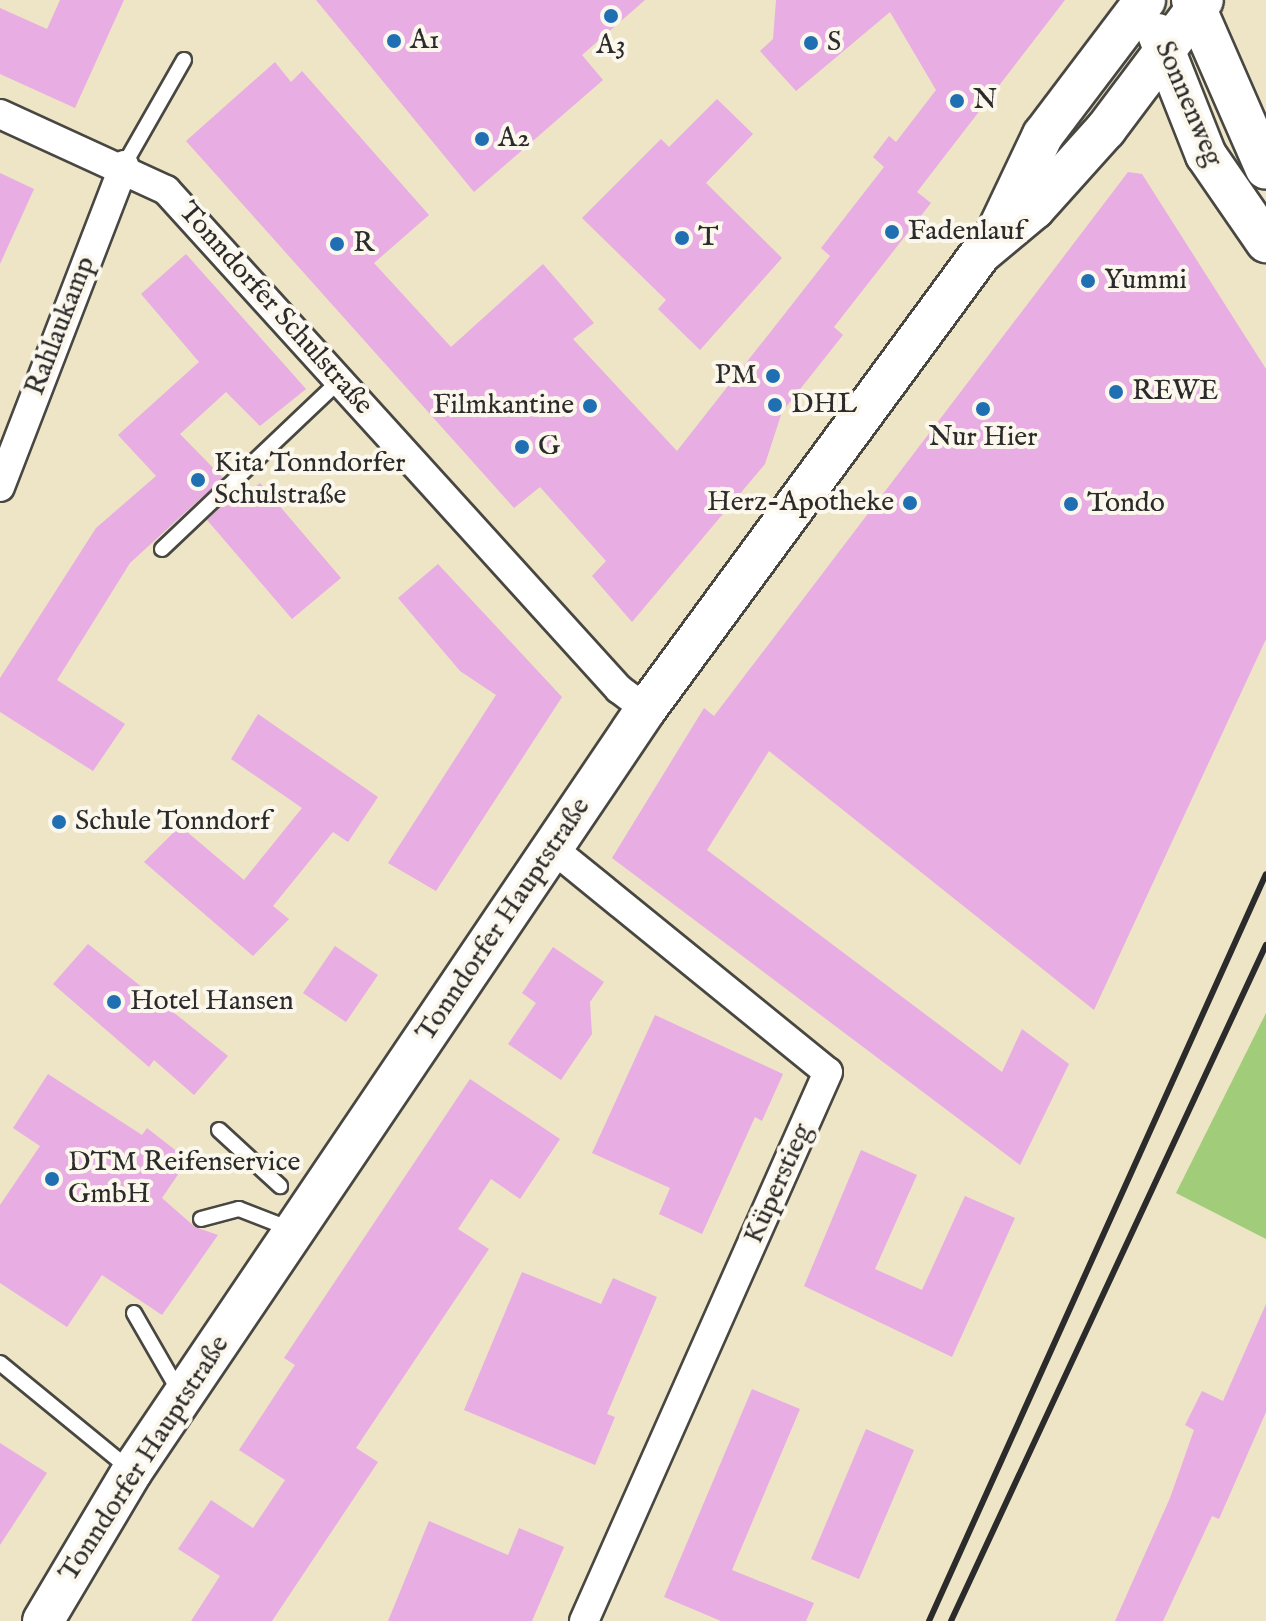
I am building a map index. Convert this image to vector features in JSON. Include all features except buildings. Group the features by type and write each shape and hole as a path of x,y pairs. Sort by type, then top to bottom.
{"main road":[{"name":"Sonnenweg","path":"1145,0 1206,155 1266,242"},
{"name":"Tonndorfer Hauptstraße","path":"43,1621 132,1471 297,1231 646,709 994,238 1043,135 1145,0"},
{"name":"Sonnenweg","path":"1197,3 1266,169"},
{"name":"Tonndorfer Hauptstraße","path":"994,238 1034,209 1165,55 1197,3"}],"street":[{"name":"Tonndorfer Schulstraße","path":"0,114 124,165 166,190 619,689 646,709"},
{"name":"Rahlaukamp","path":"0,487 124,165"},
{"name":"Küperstieg","path":"552,848 828,1072 584,1621"}],"lane":[{"path":"124,165 184,60"},
{"path":"162,549 340,380"},
{"path":"219,1130 280,1186"},
{"path":"201,1219 239,1209 297,1231"},
{"path":"134,1313 182,1396"},
{"path":"0,1363 132,1471"}],"green space":[{"path":"1266,1013 1266,1239 1176,1193"}],"railway":[{"path":"929,1621 1266,874"},
{"path":"951,1621 1266,945"}],"place":[{"name":"A3","path":"611,16"},
{"name":"A1","path":"394,41"},
{"name":"S","path":"811,43"},
{"name":"N","path":"957,101"},
{"name":"A2","path":"482,139"},
{"name":"Fadenlauf","path":"892,232"},
{"name":"T","path":"682,238"},
{"name":"R","path":"337,244"},
{"name":"Yummi","path":"1088,281"},
{"name":"PM","path":"773,376"},
{"name":"REWE","path":"1116,392"},
{"name":"DHL","path":"775,405"},
{"name":"Filmkantine","path":"590,406"},
{"name":"Nur Hier","path":"983,409"},
{"name":"G","path":"522,447"},
{"name":"Kita Tonndorfer Schulstraße","path":"198,480"},
{"name":"Herz-Apotheke","path":"910,503"},
{"name":"Tondo","path":"1071,504"},
{"name":"Schule Tonndorf","path":"59,822"},
{"name":"Hotel Hansen","path":"114,1002"},
{"name":"DTM Reifenservice GmbH","path":"52,1179"}]}
